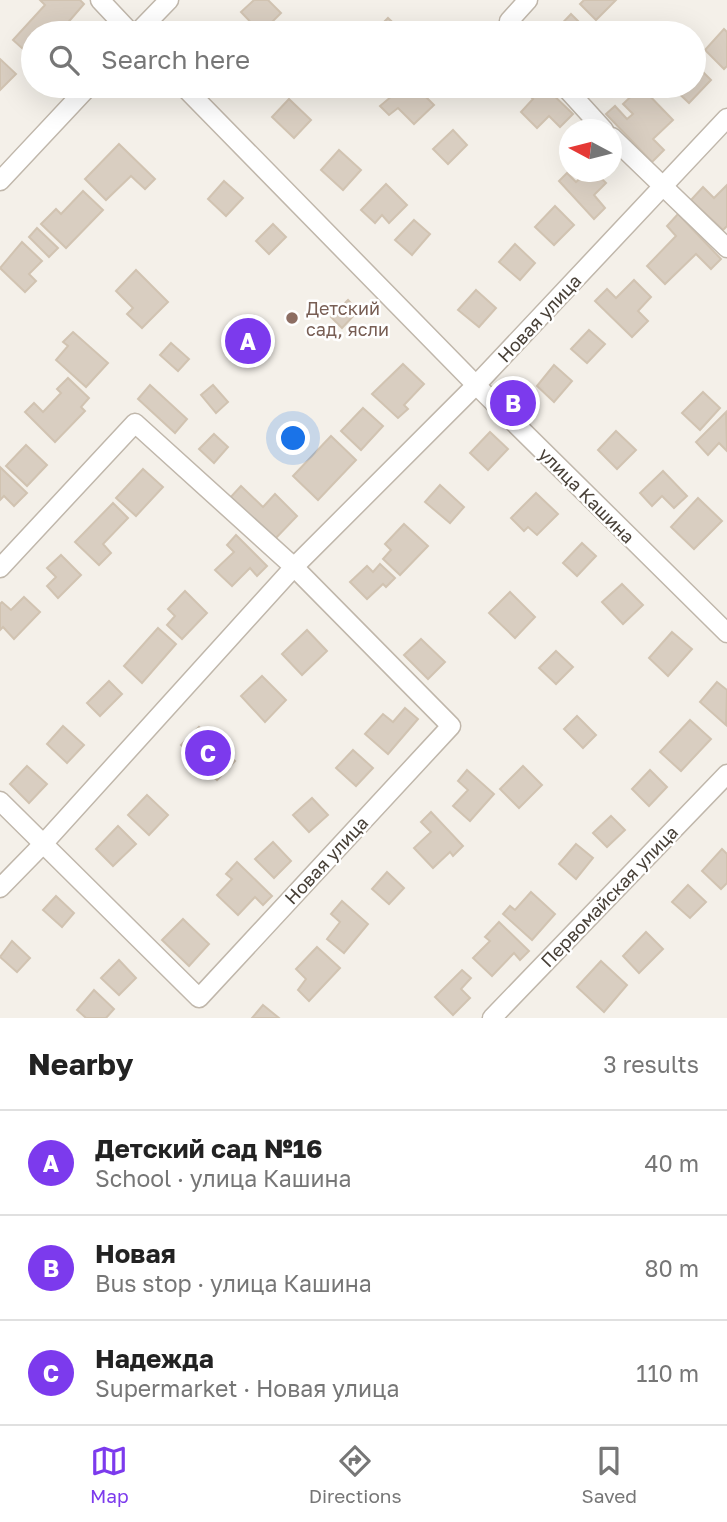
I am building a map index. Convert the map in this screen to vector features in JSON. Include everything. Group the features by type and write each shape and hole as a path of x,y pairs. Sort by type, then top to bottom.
{"street":[{"path":"100,0 120,21"},
{"path":"149,21 169,0"},
{"path":"510,21 528,0"},
{"path":"0,181 78,98"},
{"name":"улица Кашина","path":"195,98 476,385 727,634"},
{"path":"575,98 594,119"},
{"name":"Новая улица","path":"0,888 294,567 476,385 727,118"},
{"path":"622,147 727,248"},
{"name":"Новая улица","path":"0,568 135,423 294,567 451,726 199,998 0,801"},
{"name":"Первомайская улица","path":"492,1018 727,774"}],"building":[{"path":"40,0 80,0 84,4 69,21 30,21 45,5"},
{"path":"254,0 268,0 281,13 273,21 250,21 241,12"},
{"path":"584,0 616,0 596,20 580,4"},
{"path":"571,14 578,21 564,21"},
{"path":"724,29 727,32 727,66 724,69 706,49"},
{"path":"21,31 21,47 13,40"},
{"path":"0,59 16,74 0,90"},
{"path":"390,98 427,98 434,105 414,124 398,108 389,115 380,106"},
{"path":"532,98 556,98 573,114 568,119 559,119 559,126 549,116 537,128 521,112"},
{"path":"629,98 652,98 673,120 653,139 664,150 652,162 622,131 622,119 611,119 606,114 615,106 627,119 633,114 623,104"},
{"path":"289,99 311,120 294,138 272,117"},
{"path":"453,130 467,145 448,164 433,149"},
{"path":"119,144 155,179 145,189 131,176 106,200 85,179"},
{"path":"339,150 361,170 343,190 321,170"},
{"path":"224,181 243,198 226,216 208,199"},
{"path":"560,182 606,183 594,195 605,208 594,219"},
{"path":"386,184 407,205 389,223 382,215 375,223 361,210"},
{"path":"727,185 727,226 723,230 691,200 703,187 714,198"},
{"path":"83,191 103,210 66,248 41,224 56,209 61,214"},
{"path":"555,206 574,225 554,245 535,227"},
{"path":"678,214 721,259 711,269 696,254 665,284 647,266 676,236 667,226"},
{"path":"414,220 430,234 412,255 395,240"},
{"path":"273,224 286,237 269,254 256,241"},
{"path":"37,228 58,248 49,257 29,237"},
{"path":"22,242 42,261 29,274 36,281 25,292 0,268"},
{"path":"515,244 535,263 520,280 499,262"},
{"path":"136,270 168,302 142,328 127,314 133,308 116,291"},
{"path":"634,280 651,297 638,311 648,321 632,337 595,301 607,289 616,298"},
{"path":"476,290 496,308 479,327 458,310"},
{"path":"348,300 358,311 342,328 331,317"},
{"path":"589,330 605,344 587,363 571,349"},
{"path":"73,332 108,363 86,387 56,360 68,346 63,342"},
{"path":"171,343 189,359 178,371 160,355"},
{"path":"403,364 424,384 404,405 408,409 398,418 372,394"},
{"path":"554,365 572,381 554,402 537,386"},
{"path":"68,378 89,398 81,407 85,411 55,442 25,412 34,403 43,412 61,393 57,389"},
{"path":"150,385 187,419 175,433 138,399"},
{"path":"213,385 228,402 216,413 201,395"},
{"path":"703,392 720,408 700,430 682,413"},
{"path":"363,408 383,426 361,450 341,431"},
{"path":"726,412 727,451 719,443 708,455 696,442"},
{"path":"616,431 636,450 617,469 598,450"},
{"path":"490,432 508,449 488,470 470,453"},
{"path":"214,434 228,447 214,463 199,449"},
{"path":"331,436 356,460 318,500 293,476"},
{"path":"26,445 47,465 27,486 6,466"},
{"path":"0,467 27,493 14,506 4,496 0,500"},
{"path":"143,469 163,487 136,516 116,498"},
{"path":"663,471 687,496 674,508 662,496 652,506 640,493"},
{"path":"440,485 464,507 450,523 425,502"},
{"path":"241,486 263,507 275,494 297,516 273,541 229,499"},
{"path":"536,493 558,514 537,535 528,527 524,531 511,518"},
{"path":"698,498 722,521 694,549 671,527"},
{"path":"113,503 128,518 103,544 111,553 99,565 75,542"},
{"path":"404,524 428,546 400,575 383,559 391,550 385,544"},
{"path":"236,535 267,566 257,576 250,568 232,586 215,570 234,552 227,545"},
{"path":"582,543 596,556 577,576 563,563"},
{"path":"61,555 81,575 58,598 47,586 56,577 47,568"},
{"path":"380,564 395,578 386,587 383,584 367,599 350,582 367,566 373,572"},
{"path":"622,584 643,605 623,624 602,602"},
{"path":"185,591 207,613 182,639 167,625 175,616 168,609"},
{"path":"510,592 535,617 515,638 489,613"},
{"path":"24,597 40,612 14,639 3,627 0,630 0,604 2,602 11,610"},
{"path":"158,628 176,644 142,683 124,666"},
{"path":"307,630 327,651 302,675 282,654"},
{"path":"672,632 692,649 668,676 649,658"},
{"path":"421,639 445,662 428,679 404,655"},
{"path":"556,651 573,667 556,684 539,668"},
{"path":"262,676 286,700 265,722 241,696"},
{"path":"109,681 122,694 100,716 87,703"},
{"path":"717,682 727,690 726,725 700,702"},
{"path":"405,708 418,719 388,754 365,734 383,714 393,722"},
{"path":"577,716 596,735 583,748 564,729"},
{"path":"690,720 711,739 681,771 660,752"},
{"path":"63,726 84,745 67,763 47,744"},
{"path":"199,727 235,761 217,780 181,745"},
{"path":"353,750 373,768 356,786 336,768"},
{"path":"27,766 47,784 29,803 10,784"},
{"path":"523,766 542,785 519,808 500,789"},
{"path":"467,770 494,794 470,821 453,806 468,790 458,781"},
{"path":"650,770 667,787 649,806 632,789"},
{"path":"147,795 168,815 149,835 128,815"},
{"path":"312,798 328,815 309,832 293,815"},
{"path":"431,812 463,846 453,856 450,852 433,868 414,848 431,832 421,822"},
{"path":"611,816 625,830 607,847 593,833"},
{"path":"118,826 136,844 113,866 96,849"},
{"path":"273,842 291,861 274,878 255,859"},
{"path":"576,844 593,858 576,879 559,864"},
{"path":"722,849 727,854 727,883 721,889 702,871"},
{"path":"237,862 272,896 263,905 255,897 238,915 217,895 232,879 226,874"},
{"path":"387,872 404,888 389,904 372,889"},
{"path":"688,885 706,902 690,918 672,902"},
{"path":"531,892 555,914 532,940 503,914 510,906 515,910"},
{"path":"56,896 74,913 62,927 43,910"},
{"path":"342,901 368,924 344,953 327,939 340,922 331,914"},
{"path":"183,919 209,944 189,966 162,940"},
{"path":"499,922 529,951 520,960 514,953 492,976 473,958 490,941 485,937"},
{"path":"646,932 663,949 639,973 623,956"},
{"path":"12,941 30,958 17,972 0,957"},
{"path":"317,947 340,968 309,1001 298,990 306,979 296,969"},
{"path":"119,960 136,978 119,995 101,978"},
{"path":"601,961 627,985 604,1012 577,987"},
{"path":"462,970 471,978 461,989 470,998 453,1015 435,997"},
{"path":"94,990 114,1009 106,1018 86,1018 77,1010"},
{"path":"263,1005 279,1018 252,1018"}],"place":[{"name":"Детский сад, ясли","path":"292,318"},
{"name":"Детский сад №16","path":"248,341"},
{"name":"Новая","path":"513,403"},
{"name":"Надежда","path":"208,753"}]}
